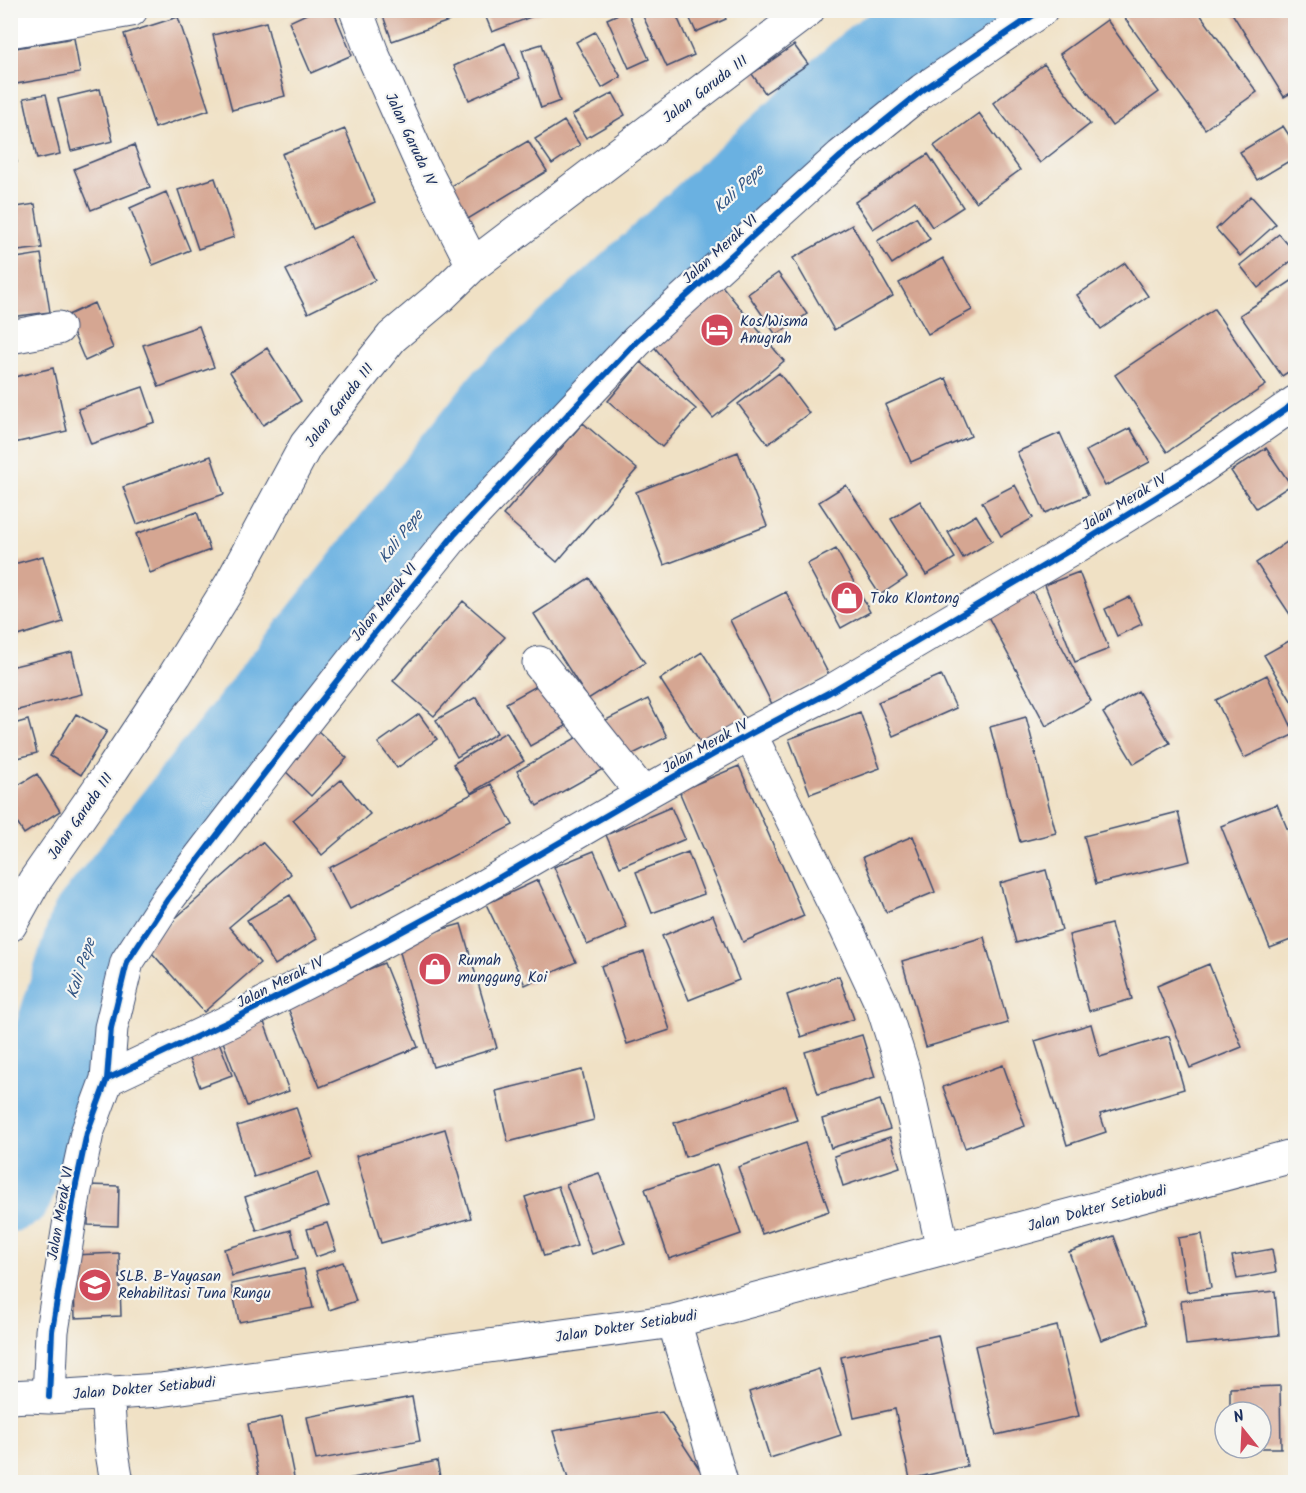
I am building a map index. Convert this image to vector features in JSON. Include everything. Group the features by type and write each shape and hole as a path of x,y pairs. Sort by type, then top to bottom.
{"street":[{"path":"10,31 131,10"},
{"name":"Jalan Garuda IV","path":"356,10 372,53 423,166 473,265"},
{"name":"Jalan Garuda III","path":"10,925 34,882 175,675 231,584 306,445 392,337 442,295 473,265 767,24 808,10"},
{"name":"Jalan Merak VI","path":"29,1397 52,1332 75,1189 87,1133 107,1079 111,1028 127,962 168,899 286,744 454,535 637,341 841,156 923,90 1041,10"},
{"path":"10,337 58,328"},
{"name":"Jalan Merak IV","path":"107,1079 234,1019 338,966 469,895 750,734 830,692 1072,549 1185,479 1296,402"},
{"path":"538,663 644,794"},
{"path":"750,734 848,930 883,1007 903,1070 943,1249"},
{"name":"Jalan Dokter Setiabudi","path":"29,1397 160,1390 674,1321 1296,1155"},
{"path":"674,1321 721,1482"},
{"path":"107,1392 111,1448 117,1482"}],"building":[{"path":"315,10 333,10 352,55 311,73 289,22"},
{"path":"381,10 445,10 449,21 392,41"},
{"path":"483,10 546,10 546,11 492,32"},
{"path":"627,10 649,59 629,68 607,19"},
{"path":"640,10 674,10 694,55 667,67"},
{"path":"686,10 722,10 726,19 696,32"},
{"path":"1134,10 1197,10 1257,92 1205,129 1124,17"},
{"path":"1230,10 1292,10 1296,16 1296,90 1284,97"},
{"path":"178,17 209,110 155,128 124,34"},
{"path":"1107,20 1159,92 1112,126 1060,54"},
{"path":"266,22 285,96 232,110 213,35"},
{"path":"595,32 621,77 602,88 576,42"},
{"path":"74,38 80,73 10,85 10,49"},
{"path":"505,43 520,78 469,100 454,66"},
{"path":"542,44 560,101 541,108 522,50"},
{"path":"794,45 808,64 765,93 752,74"},
{"path":"1044,64 1090,124 1040,163 993,103"},
{"path":"100,89 113,141 71,151 58,99"},
{"path":"613,93 625,115 586,138 572,115"},
{"path":"46,94 60,154 37,159 24,98"},
{"path":"979,113 1020,170 976,202 934,146"},
{"path":"564,121 580,145 552,164 535,139"},
{"path":"1283,126 1296,146 1296,157 1257,180 1240,152"},
{"path":"345,129 375,202 313,229 282,154"},
{"path":"528,141 547,171 463,222 443,191"},
{"path":"10,145 17,162 10,165"},
{"path":"134,145 150,187 91,210 74,169"},
{"path":"928,154 963,207 932,227 915,201 873,229 855,202"},
{"path":"215,178 234,237 198,249 178,190"},
{"path":"166,192 190,250 153,265 130,208"},
{"path":"1251,196 1276,224 1240,256 1216,229"},
{"path":"35,204 42,248 10,252 10,208"},
{"path":"916,217 930,239 892,264 877,241"},
{"path":"852,225 893,296 834,330 793,258"},
{"path":"1279,234 1296,257 1258,288 1240,265"},
{"path":"353,236 375,280 308,313 286,270"},
{"path":"41,254 50,312 10,317 10,259"},
{"path":"943,258 972,310 928,334 899,283"},
{"path":"1125,263 1148,296 1101,329 1077,295"},
{"path":"778,273 807,314 776,335 748,294"},
{"path":"1296,278 1296,367 1282,376 1240,315"},
{"path":"722,286 784,361 713,418 651,343"},
{"path":"94,303 113,348 85,361 66,316"},
{"path":"1214,309 1266,385 1167,452 1115,375"},
{"path":"199,326 214,367 159,387 143,345"},
{"path":"267,348 301,401 263,425 230,372"},
{"path":"641,362 696,409 662,447 608,401"},
{"path":"53,368 67,431 14,443 10,429 10,378"},
{"path":"779,373 809,413 768,444 738,404"},
{"path":"946,378 971,436 911,462 885,405"},
{"path":"143,387 155,422 91,444 78,409"},
{"path":"583,423 637,469 557,562 503,515"},
{"path":"1130,428 1150,462 1105,486 1086,451"},
{"path":"1060,433 1088,495 1045,513 1017,452"},
{"path":"1266,448 1291,485 1256,508 1231,471"},
{"path":"738,452 767,526 664,565 636,492"},
{"path":"211,456 224,494 137,524 123,487"},
{"path":"846,485 907,577 880,595 819,502"},
{"path":"1015,485 1033,518 1001,536 982,502"},
{"path":"920,501 955,558 926,575 891,519"},
{"path":"197,512 210,550 150,573 136,534"},
{"path":"976,515 992,541 963,558 948,532"},
{"path":"1296,536 1296,617 1293,619 1256,563"},
{"path":"836,549 870,612 841,628 807,564"},
{"path":"43,556 63,622 15,637 10,623 10,565"},
{"path":"1079,572 1109,649 1075,662 1045,585"},
{"path":"589,578 645,663 588,699 534,614"},
{"path":"1029,585 1091,701 1046,726 984,609"},
{"path":"786,592 829,675 772,704 730,620"},
{"path":"1130,597 1142,624 1117,636 1105,609"},
{"path":"463,601 505,637 434,716 393,681"},
{"path":"1296,637 1296,703 1293,704 1264,655"},
{"path":"72,652 82,694 10,712 10,667"},
{"path":"702,652 746,720 704,748 660,679"},
{"path":"941,675 956,708 893,736 878,702"},
{"path":"1267,675 1295,734 1244,758 1216,700"},
{"path":"542,683 566,726 530,746 506,703"},
{"path":"1138,691 1170,743 1134,764 1103,713"},
{"path":"476,697 497,733 457,757 436,720"},
{"path":"648,699 667,737 623,759 604,721"},
{"path":"860,712 880,768 810,794 789,739"},
{"path":"76,714 107,731 81,775 50,756"},
{"path":"419,714 437,739 397,768 378,743"},
{"path":"1026,717 1056,833 1020,842 990,727"},
{"path":"28,720 37,753 10,760 10,725"},
{"path":"317,730 347,758 311,796 282,768"},
{"path":"590,730 610,765 537,806 517,771"},
{"path":"506,732 524,761 471,793 453,764"},
{"path":"739,766 804,916 743,942 679,791"},
{"path":"37,774 60,811 24,834 10,812 10,790"},
{"path":"341,780 370,814 322,855 293,820"},
{"path":"491,784 513,825 350,909 329,868"},
{"path":"1277,804 1296,850 1296,938 1270,948 1221,826"},
{"path":"671,807 685,839 620,867 606,835"},
{"path":"1178,812 1190,861 1096,884 1084,836"},
{"path":"913,836 935,892 886,912 863,857"},
{"path":"262,842 291,874 229,927 260,963 204,1012 145,945"},
{"path":"594,851 627,928 587,945 554,867"},
{"path":"688,852 704,894 652,913 636,872"},
{"path":"1046,870 1062,930 1016,943 1000,883"},
{"path":"538,880 576,962 525,985 486,904"},
{"path":"290,895 317,939 275,965 247,920"},
{"path":"713,915 739,980 689,1000 662,936"},
{"path":"461,924 497,1048 433,1067 397,942"},
{"path":"1111,924 1132,999 1089,1011 1069,935"},
{"path":"984,937 1008,1023 926,1047 902,961"},
{"path":"644,952 670,1030 627,1044 601,966"},
{"path":"384,963 418,1047 320,1087 286,1003"},
{"path":"1209,964 1242,1047 1190,1068 1157,986"},
{"path":"839,976 854,1019 801,1037 787,995"},
{"path":"264,1022 289,1091 247,1106 222,1039"},
{"path":"1091,1024 1100,1057 1169,1036 1184,1089 1100,1114 1106,1132 1067,1145 1035,1041"},
{"path":"862,1035 875,1077 818,1094 805,1052"},
{"path":"219,1042 232,1075 200,1087 187,1054"},
{"path":"1003,1065 1025,1126 965,1148 943,1087"},
{"path":"582,1070 594,1120 508,1142 496,1091"},
{"path":"786,1086 797,1120 685,1157 674,1123"},
{"path":"880,1100 890,1129 831,1148 822,1119"},
{"path":"296,1107 313,1157 254,1177 237,1126"},
{"path":"445,1129 471,1218 381,1243 356,1156"},
{"path":"890,1137 900,1167 843,1186 834,1156"},
{"path":"805,1143 829,1211 762,1234 738,1167"},
{"path":"717,1164 741,1234 669,1259 645,1189"},
{"path":"317,1172 329,1206 257,1231 245,1197"},
{"path":"599,1173 625,1243 592,1254 566,1184"},
{"path":"89,1185 119,1186 118,1226 88,1225"},
{"path":"558,1186 577,1246 544,1256 525,1197"},
{"path":"327,1223 336,1250 316,1257 307,1229"},
{"path":"291,1230 298,1258 232,1276 224,1249"},
{"path":"1202,1234 1211,1288 1187,1292 1178,1238"},
{"path":"1114,1236 1146,1324 1101,1340 1069,1252"},
{"path":"1272,1249 1276,1272 1237,1279 1232,1256"},
{"path":"119,1253 121,1316 75,1318 73,1255"},
{"path":"343,1262 356,1301 329,1310 316,1271"},
{"path":"304,1269 313,1308 239,1322 231,1284"},
{"path":"1275,1291 1279,1335 1186,1345 1181,1301"},
{"path":"1057,1326 1079,1416 996,1435 975,1346"},
{"path":"938,1335 967,1466 910,1479 895,1409 854,1418 841,1357"},
{"path":"819,1369 841,1435 770,1458 749,1392"},
{"path":"1280,1386 1281,1448 1273,1448 1273,1400 1230,1400 1230,1388"},
{"path":"412,1397 420,1441 316,1460 307,1417"},
{"path":"662,1412 704,1476 682,1482 569,1482 553,1431"},
{"path":"282,1417 295,1482 260,1482 248,1424"},
{"path":"437,1461 441,1482 337,1482 337,1481"}],"waterway":[{"name":"Kali Pepe","path":"10,1188 93,926 504,404 878,60 959,10"}],"cycle path":[{"path":"49,1397 52,1331 75,1189 87,1133 107,1079 111,1028 127,962 168,899 287,744 454,535 637,341 841,156 923,90 1041,10"},
{"path":"107,1079 234,1019 338,966 469,895 750,734 830,692 1072,549 1185,479 1296,402"}],"place":[{"name":"Kos/Wisma Anugrah","path":"717,330"},
{"name":"Toko Klontong","path":"847,598"},
{"name":"Rumah munggung Koi","path":"435,969"},
{"name":"SLB. B-Yayasan Rehabilitasi Tuna Rungu","path":"95,1285"}]}
